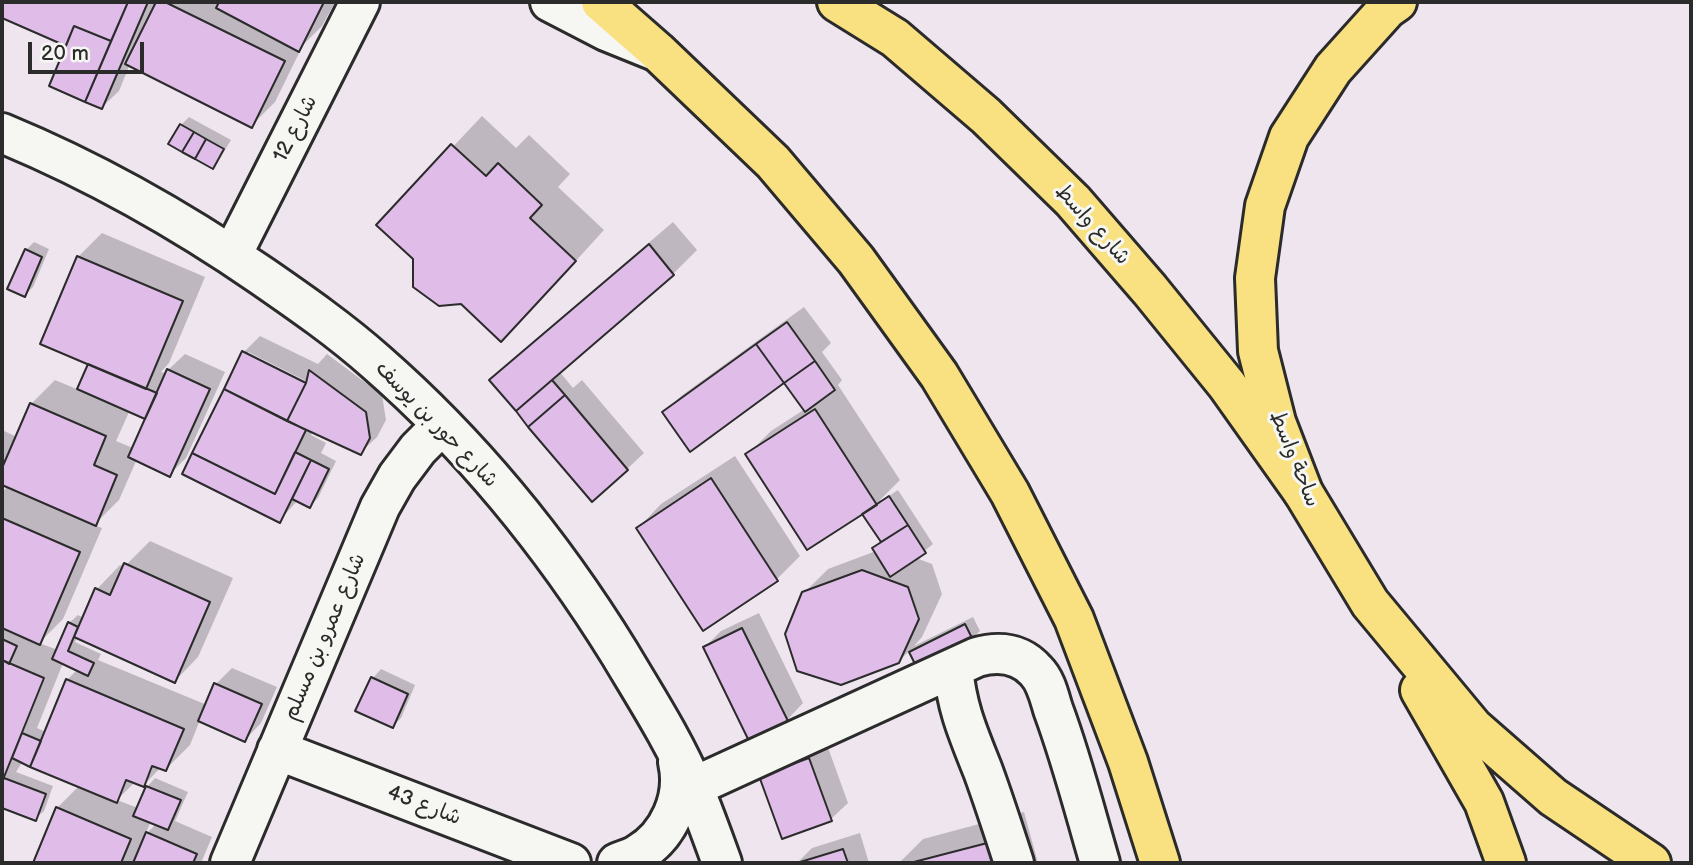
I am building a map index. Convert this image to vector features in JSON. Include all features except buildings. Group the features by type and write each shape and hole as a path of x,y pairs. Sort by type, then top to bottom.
{"main road":[{"path":"601,2 657,51 773,162 856,260 939,375 1010,493 1074,619 1128,762 1160,863"},
{"name":"شارع واسط","path":"837,2 895,38 986,116 1073,201 1227,384 1303,492"},
{"name":"ساحة واسط","path":"1397,2 1387,9 1333,69 1289,137 1265,206 1255,278 1258,351 1276,422 1303,492 1370,603 1473,727 1553,797 1651,863"},
{"path":"1370,603 1484,802 1506,863"}],"street":[{"name":"شارع 12","path":"232,256 360,2"},
{"path":"550,2 606,31 657,51"},
{"name":"شارع حور بن يوسف","path":"5,142 117,186 171,216 302,303 339,331 442,425 530,526 607,634 643,691 694,787 722,863"},
{"name":"شارع عمرو بن مسلم","path":"230,863 380,507 397,477 418,449 442,425"},
{"path":"1059,724 1074,619"},
{"path":"694,787 977,657 1002,653 1025,661 1042,678 1059,724 1100,863"},
{"path":"953,668 962,719 1014,863"},
{"name":"شارع 43","path":"277,750 571,863"},
{"path":"617,863 639,854 657,839 671,819 679,797 680,772 675,750"}]}
